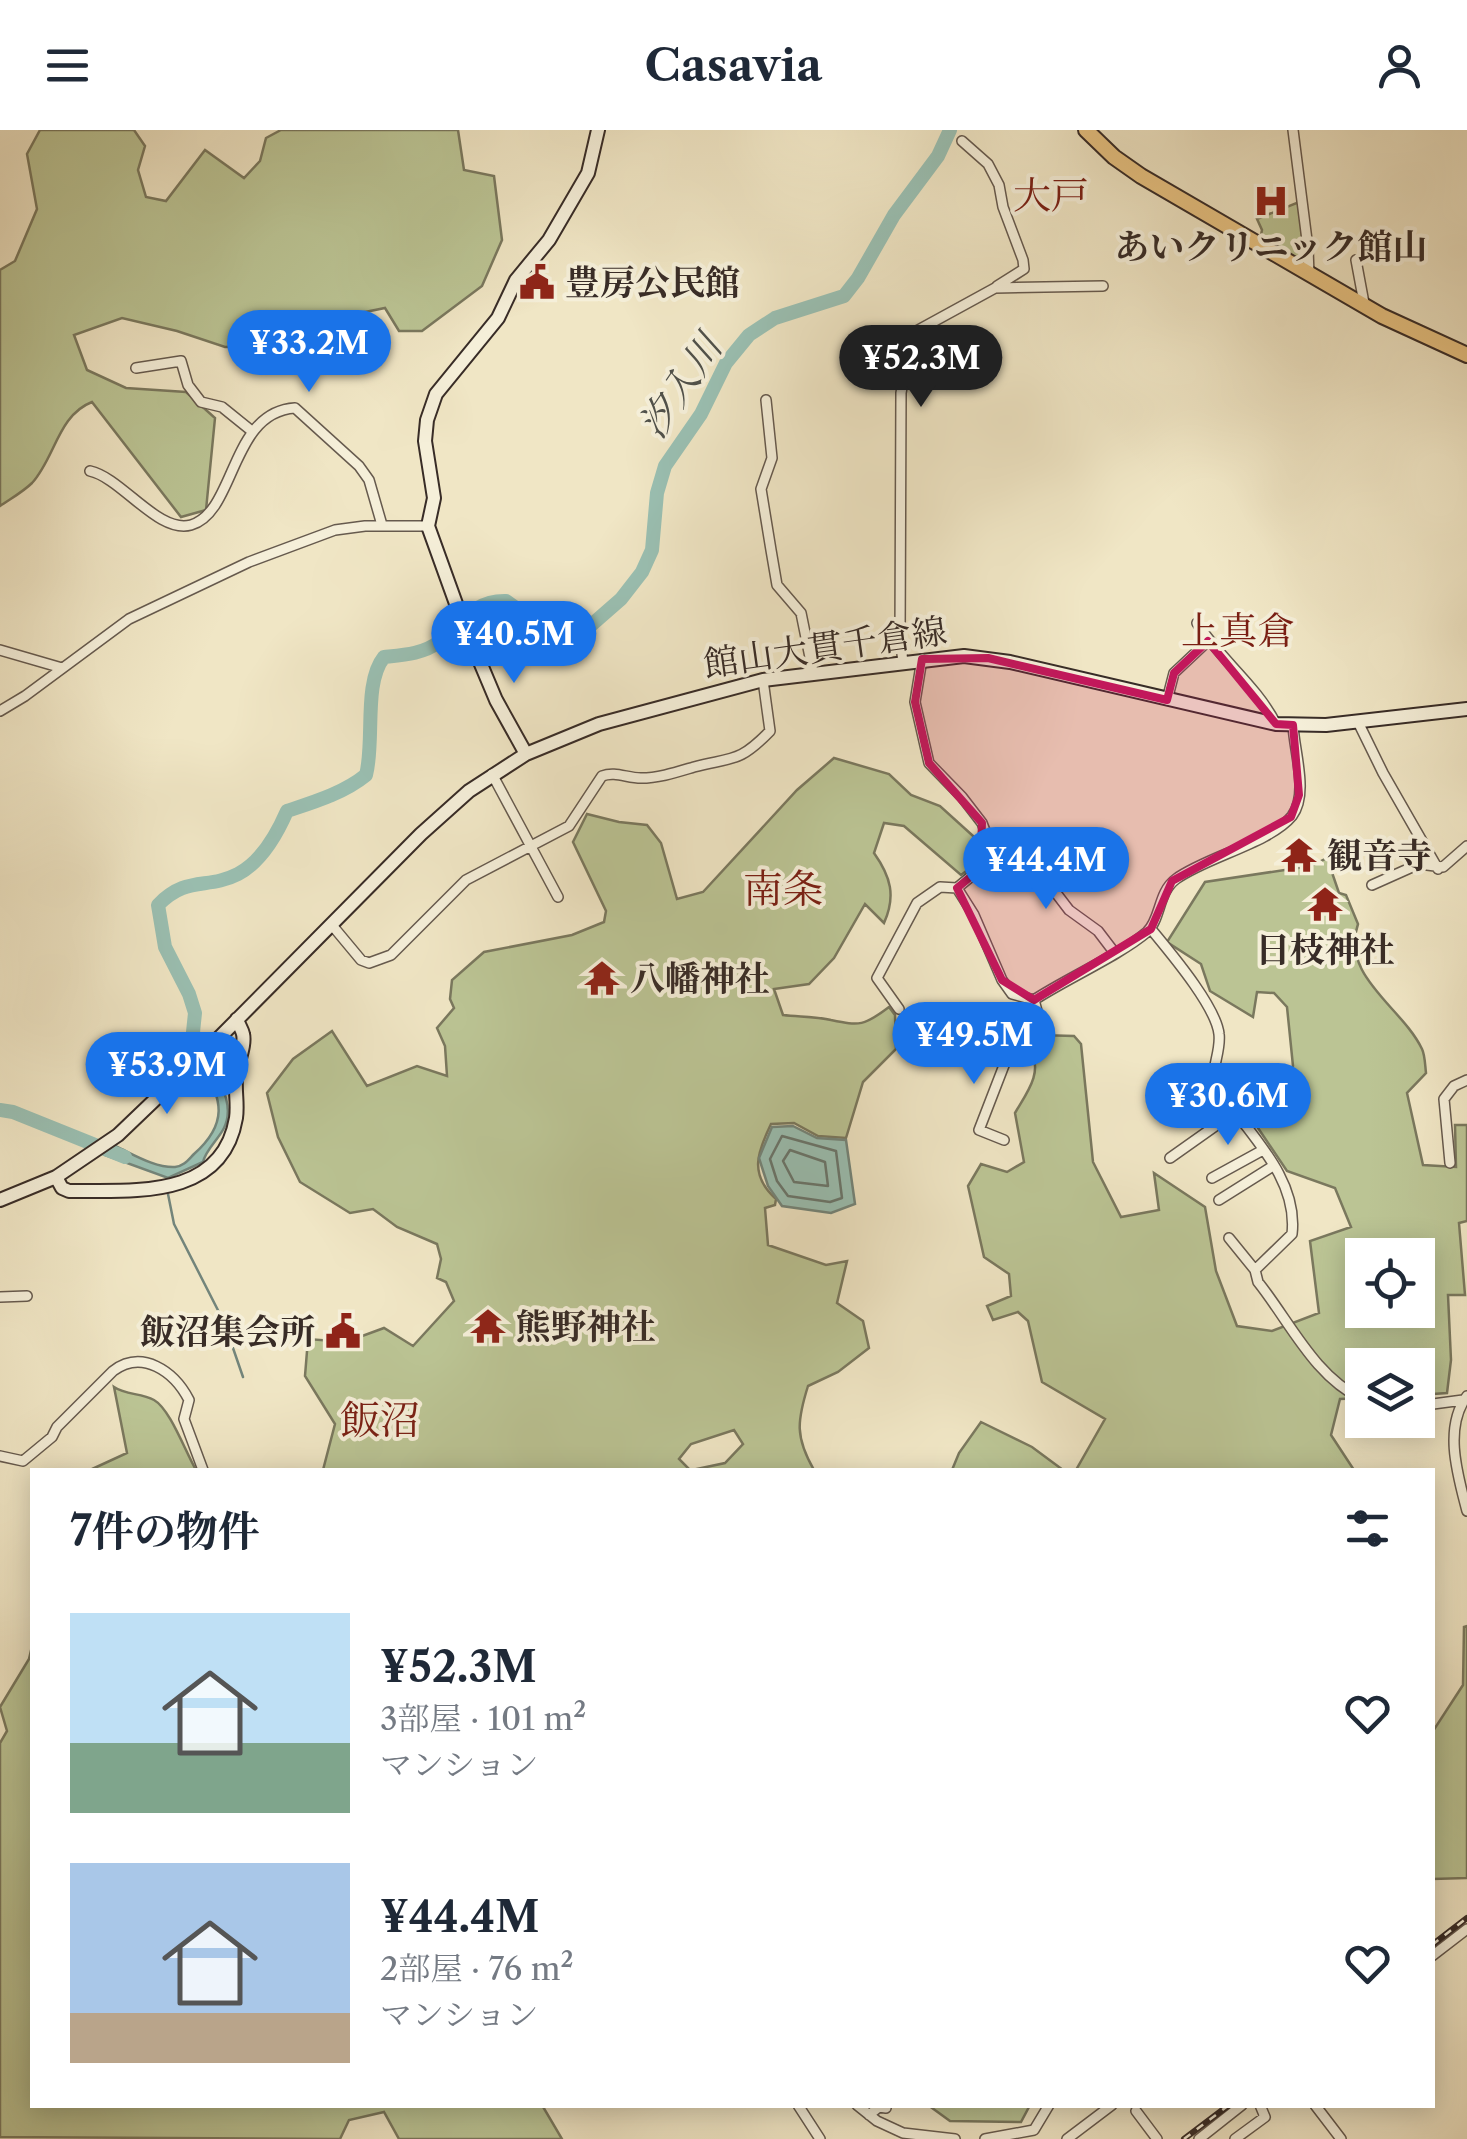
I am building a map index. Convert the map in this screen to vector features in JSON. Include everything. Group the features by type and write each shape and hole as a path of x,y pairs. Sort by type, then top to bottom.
{"main road":[{"path":"526,754 496,700 428,526 434,498 425,442 431,403 498,318 516,280 549,240 588,174 598,130"},
{"path":"1086,130 1114,158 1141,176 1308,275 1467,354"},
{"name":"館山大貫千倉線","path":"0,1200 56,1177 112,1139 210,1047 421,834 492,774 526,754 599,724 763,680 964,656 988,658 1276,724 1358,722 1467,709"},
{"path":"56,1177 62,1188 69,1191 167,1188 213,1163 232,1134 237,1114 237,1062 244,1038 237,1020"}],"street":[{"path":"1294,130 1308,275"},
{"path":"904,662 900,638 901,393 911,334 1024,269 999,185 988,164 962,141"},
{"path":"1356,260 1365,306"},
{"path":"995,288 1103,286"},
{"path":"136,368 181,361 188,385 202,402 222,407 253,432"},
{"path":"766,400 772,458 762,489 770,550 777,586 801,613 814,672"},
{"path":"90,471 106,476 150,511 177,526 187,526 198,522 214,507 240,448 253,432 280,411 294,408 359,466 369,480 382,525"},
{"path":"0,710 138,614 249,562 335,530 428,526"},
{"path":"1197,623 1265,703 1276,724"},
{"path":"1166,700 1174,673 1208,640"},
{"path":"0,650 62,668"},
{"path":"899,1009 877,978 917,903 940,887 957,888 980,869 988,851 982,823 929,763 916,702 922,660"},
{"path":"331,924 360,960 369,963 391,955 466,880 569,826 602,776 610,773 640,778 668,774 724,763 742,755 770,730 763,680"},
{"path":"1358,722 1438,868"},
{"path":"957,888 974,915 1002,980 1012,994 1034,1000 1150,929 1172,881 1291,817 1299,795 1293,725"},
{"path":"492,774 558,897"},
{"path":"1017,842 1069,910 1098,931 1114,952"},
{"path":"1372,885 1419,864 1438,868 1448,865 1467,846"},
{"path":"1150,929 1183,968 1217,1026 1220,1038 1212,1065 1214,1080 1273,1166 1292,1205 1292,1234 1255,1270"},
{"path":"1004,1140 979,1130 1008,1055 1036,1010 1034,1000"},
{"path":"1450,1164 1445,1092 1467,1080"},
{"path":"1170,1158 1235,1112"},
{"path":"1212,1178 1263,1150"},
{"path":"1218,1200 1273,1166"},
{"path":"1229,1238 1317,1363 1345,1390"},
{"path":"0,1297 26,1296"},
{"path":"0,1456 23,1461 52,1437 57,1427 113,1370 140,1361 156,1365 184,1392 188,1400 184,1419 202,1468"},
{"path":"1435,1403 1465,1398 1454,1453 1467,1511"},
{"path":"1435,1954 1467,1930"},
{"path":"800,2108 820,2139"},
{"path":"861,2108 902,2133 954,2139"},
{"path":"869,2115 878,2108"},
{"path":"985,2139 1037,2135 1048,2108"},
{"path":"1067,2139 1108,2108"},
{"path":"1204,2138 1239,2108"},
{"path":"1235,2139 1265,2117 1261,2108"},
{"path":"1317,2108 1341,2139"},
{"path":"1136,2111 1156,2139"}],"highlighted area":[{"path":"1208,641 1276,724 1293,725 1299,795 1291,817 1172,881 1151,929 1034,1000 1002,980 957,888 980,869 982,823 929,763 915,702 922,659 988,658 1167,700 1174,673"}],"green space":[{"path":"40,130 134,130 145,146 138,170 146,197 166,201 205,150 244,178 260,161 266,138 281,130 458,130 464,170 494,176 502,240 482,286 422,331 399,331 385,308 326,320 261,346 225,347 122,318 74,335 87,370 126,388 186,392 215,418 206,510 181,517 92,402 64,427 32,483 0,506 0,270 15,261 37,209 27,154"},
{"path":"1299,202 1305,266 1260,240 1262,230 1257,219"},
{"path":"834,758 889,774 911,795 940,806 983,845 977,863 961,875 904,826 884,823 874,853 890,887 884,923 865,904 834,958 809,984 774,989 783,1015 856,1024 889,1007 895,1015 896,1049 863,1082 846,1138 818,1136 794,1123 771,1124 759,1154 762,1181 776,1199 775,1205 765,1208 768,1245 826,1265 847,1261 837,1303 863,1321 869,1348 838,1372 808,1386 800,1429 813,1468 701,1468 725,1463 743,1444 734,1430 691,1444 679,1459 688,1468 324,1468 335,1424 305,1376 308,1339 346,1342 384,1328 413,1346 454,1301 446,1282 437,1278 441,1259 437,1244 397,1227 373,1209 350,1213 300,1182 278,1137 267,1093 293,1059 332,1031 367,1086 417,1066 447,1076 445,1046 437,1028 454,1008 450,999 452,980 484,952 572,935 604,922 606,911 573,842 587,814 647,825 661,843 677,899 703,892 797,790"},
{"path":"1327,858 1339,893 1346,895 1358,924 1355,943 1365,975 1423,1051 1426,1073 1407,1093 1423,1165 1456,1167 1455,1125 1467,1125 1467,1221 1459,1223 1465,1295 1448,1295 1451,1360 1447,1393 1435,1394 1435,1348 1345,1348 1345,1399 1340,1399 1331,1435 1353,1468 1077,1468 1105,1419 1042,1382 1028,1321 1018,1312 993,1320 987,1306 1011,1296 1009,1274 984,1257 968,1186 981,1164 1007,1172 1024,1162 1015,1113 1034,1075 1030,1050 1038,1035 1074,1036 1081,1044 1093,1162 1121,1217 1159,1210 1154,1173 1205,1207 1216,1271 1237,1326 1272,1331 1319,1313 1310,1241 1351,1227 1335,1188 1287,1171 1241,1095 1273,1092 1293,1066 1287,1007 1274,993 1257,992 1253,1017 1210,991 1201,964 1167,942 1205,882 1311,866"},
{"path":"114,1387 160,1405 195,1468 94,1468 127,1453"},
{"path":"981,1422 1032,1447 1060,1468 953,1468"},
{"path":"1467,1626 1467,1878 1435,1879 1435,1728 1463,1685"},
{"path":"30,1655 30,2108 544,2108 562,2139 399,2139 384,2112 349,2120 340,2139 0,2137 0,1743 7,1731 0,1707"},
{"path":"932,2108 1028,2108 1021,2122 950,2121"}],"water":[{"path":"208,1058 228,1110 224,1128 203,1162 168,1178 105,1155 115,1146 160,1165 175,1167 188,1160 205,1143 217,1122 218,1100 202,1064"},
{"path":"793,1126 817,1138 846,1140 855,1204 831,1213 782,1206 768,1186 759,1158 772,1127"}],"waterway":[{"name":"汐入川","path":"208,1066 193,1032 195,1013 189,994 165,947 158,905 188,886 238,874 261,855 287,811 338,792 366,775 371,697 384,657 433,646 485,604 506,601 530,618 581,634 621,599 642,572 652,550 657,493 665,466 701,414 726,363 749,335 775,318 844,296 894,215 938,156 950,130"},
{"path":"0,1110 125,1157"},
{"path":"167,1189 174,1224 224,1322 243,1377"}],"railway":[{"path":"1435,1943 1467,1918"},
{"path":"1184,2139 1225,2108"}],"place":[{"name":"あいクリニック館山","path":"1271,201"},
{"name":"豊房公民館","path":"537,282"},
{"name":"観音寺","path":"1299,855"},
{"name":"日枝神社","path":"1325,904"},
{"name":"八幡神社","path":"602,978"},
{"name":"熊野神社","path":"488,1326"},
{"name":"飯沼集会所","path":"343,1331"}],"district":[{"name":"大戸","path":"1051,195"},
{"name":"上真倉","path":"1238,630"},
{"name":"南条","path":"783,888"},
{"name":"飯沼","path":"380,1419"}]}
